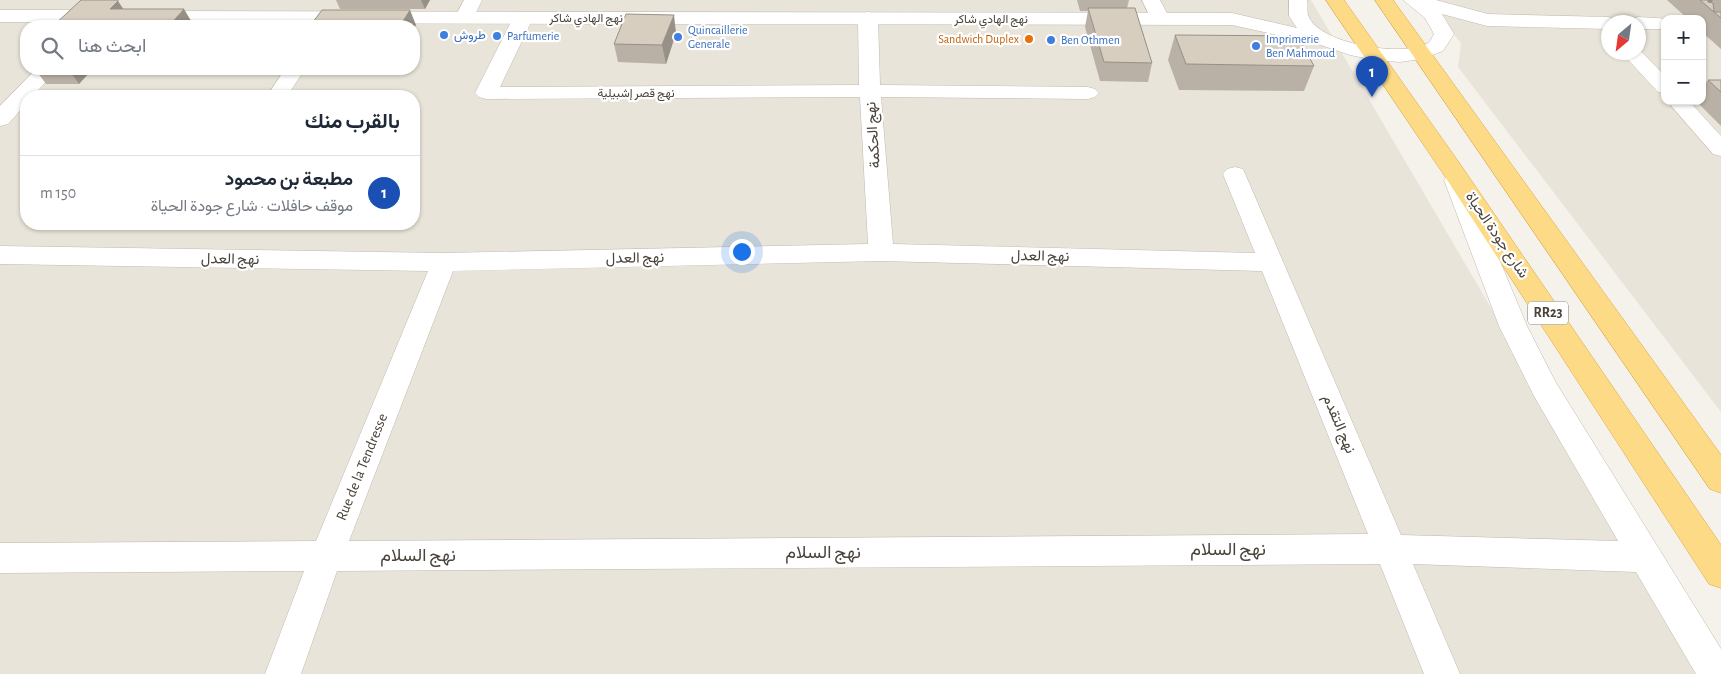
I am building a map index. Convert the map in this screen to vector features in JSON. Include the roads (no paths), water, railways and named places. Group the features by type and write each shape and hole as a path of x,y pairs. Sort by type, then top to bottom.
{"highway":[{"name":"شارع جودة الحياة","path":"1335,0 1452,169 1721,573"},
{"path":"1384,0 1429,50 1721,480"}],"street":[{"path":"465,17 473,0"},
{"path":"1151,0 1160,19"},
{"path":"1423,1 1424,6 1439,20 1444,34 1429,50"},
{"path":"1423,1 1487,20 1601,24"},
{"path":"1232,19 1286,4 1295,8 1299,19 1309,30 1325,40"},
{"name":"نهج الهادي شاكر","path":"382,20 465,17 523,18 861,12 1232,19"},
{"name":"نهج الحكمة","path":"861,12 870,91 880,252"},
{"path":"0,16 74,20"},
{"path":"97,20 116,16"},
{"name":"نهج الهادي شاكر","path":"136,16 263,20"},
{"name":"نهج قصر إشبيلية","path":"523,18 486,93 870,91"},
{"path":"1232,19 1325,40 1348,49 1373,55 1400,56 1429,50 1448,35 1465,26 1487,20"},
{"path":"1646,23 1661,23"},
{"path":"1639,60 1661,84"},
{"path":"27,90 41,75"},
{"path":"281,90 291,75"},
{"path":"870,91 1088,93"},
{"path":"0,119 20,98"},
{"path":"1681,105 1721,149"},
{"path":"1452,169 1513,326 1544,388 1716,674"},
{"name":"نهج التقدم","path":"1235,174 1442,674"},
{"name":"نهج العدل","path":"0,255 444,262 880,252 1271,262"},
{"name":"Rue de la Tendresse","path":"283,674 326,556 444,262"},
{"name":"نهج السلام","path":"0,558 1391,549 1645,557"}],"place":[{"name":"طروش","path":"444,35"},
{"name":"Parfumerie","path":"497,36"},
{"name":"Quincaillerie Generale","path":"678,37"},
{"name":"Sandwich Duplex","path":"1029,39"},
{"name":"Ben Othmen","path":"1051,40"},
{"name":"Imprimerie Ben Mahmoud","path":"1256,46"},
{"name":"مطبعة بن محمود","path":"1372,97"}]}
